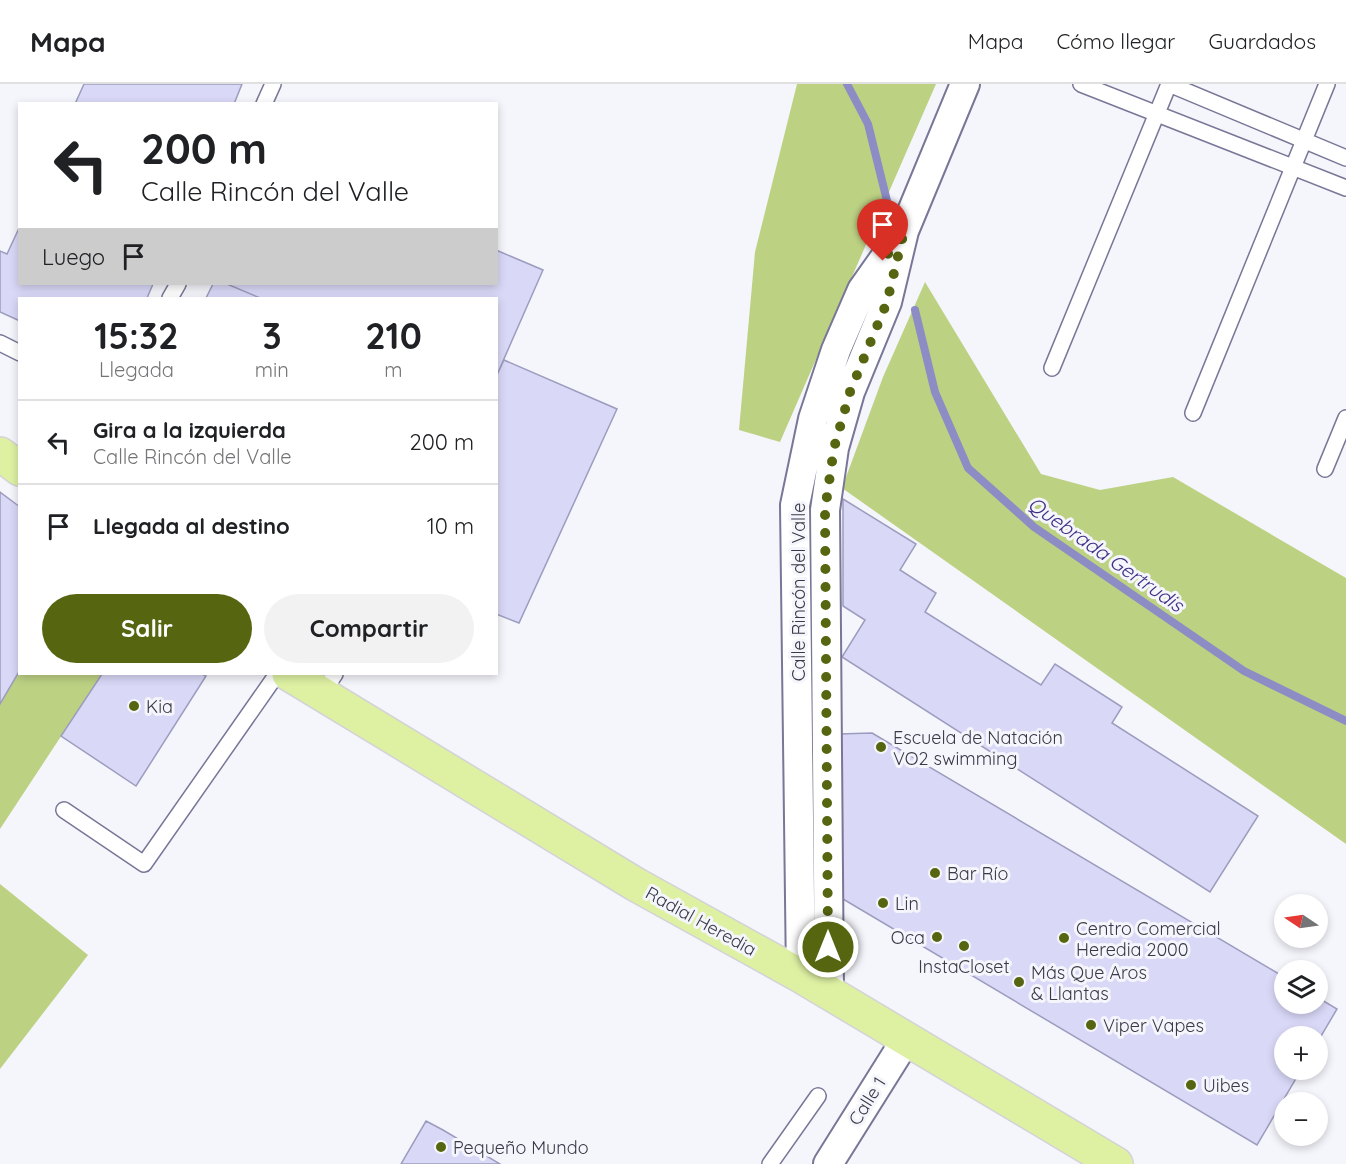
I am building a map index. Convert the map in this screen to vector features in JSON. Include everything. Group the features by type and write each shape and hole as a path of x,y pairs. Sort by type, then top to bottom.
{"main road":[{"path":"0,454 18,468"},
{"name":"Radial Heredia","path":"293,675 328,684 635,884 801,976 1116,1164"}],"street":[{"name":"Calle Rincón del Valle","path":"829,993 825,510 837,437 850,392 887,302 904,231 965,84"},
{"name":"Calle Rincón del Valle","path":"801,976 795,505 813,419 836,350 862,290 904,231"},
{"name":"Calle 1","path":"828,1164 907,1038"}],"lane":[{"path":"265,102 273,84"},
{"path":"1081,84 1346,188"},
{"path":"1052,368 1169,84 1346,158"},
{"path":"1193,413 1327,84"},
{"path":"0,343 18,352"},
{"path":"1325,469 1346,418"},
{"path":"64,810 144,864 276,675"},
{"path":"770,1164 818,1096"}],"green space":[{"path":"797,84 936,84 780,442 739,430 755,252"},
{"path":"925,282 1041,474 1100,490 1173,477 1346,578 1346,844 842,488 883,377"},
{"path":"18,672 18,675 101,675 0,829 0,704"},
{"path":"0,884 88,955 0,1069"}],"building":[{"path":"84,84 242,84 235,102 76,102"},
{"path":"18,230 18,285 153,285 147,297 18,297 18,320 0,312 0,251 7,254"},
{"path":"498,251 543,270 498,372 498,297 258,297 229,285 498,285"},
{"path":"212,285 229,285 258,297 206,297"},
{"path":"504,360 617,409 519,623 498,615 498,373"},
{"path":"0,492 18,506 18,673 0,704"},
{"name":"Centro Comercial Heredia 2000","path":"843,499 916,544 900,570 936,593 925,612 1041,685 1055,664 1122,707 1112,723 1258,816 1210,892 842,657 865,620 843,606"},
{"name":"Kia","path":"101,675 206,676 136,786 61,736"},
{"name":"Centro Comercial Heredia 2000","path":"872,733 1274,971 1274,1014 1328,1014 1328,1004 1337,1009 1327,1026 1274,1026 1274,1080 1295,1080 1288,1092 1274,1092 1274,1116 1257,1145 843,899 839,734"},
{"name":"Pequeño Mundo","path":"426,1121 443,1130 500,1164 401,1164"}],"waterway":[{"name":"Quebrada Gertrudis","path":"847,84 868,124 892,221"},
{"name":"Quebrada Gertrudis","path":"915,310 935,392 968,468 1034,527 1244,671 1346,721"}],"place":[{"name":"Kia","path":"134,706"},
{"name":"Escuela de Natación VO2 swimming","path":"881,747"},
{"name":"Bar Río","path":"935,873"},
{"name":"Lin","path":"883,903"},
{"name":"Oca","path":"937,937"},
{"name":"Centro Comercial Heredia 2000","path":"1064,938"},
{"name":"InstaCloset","path":"964,946"},
{"name":"Más Que Aros & Llantas","path":"1019,982"},
{"name":"Viper Vapes","path":"1091,1025"},
{"name":"Uibes","path":"1191,1085"},
{"name":"Pequeño Mundo","path":"441,1147"}],"route":[{"path":"828,947 825,510 834,448 850,392 887,302 904,231 883,261"}]}
